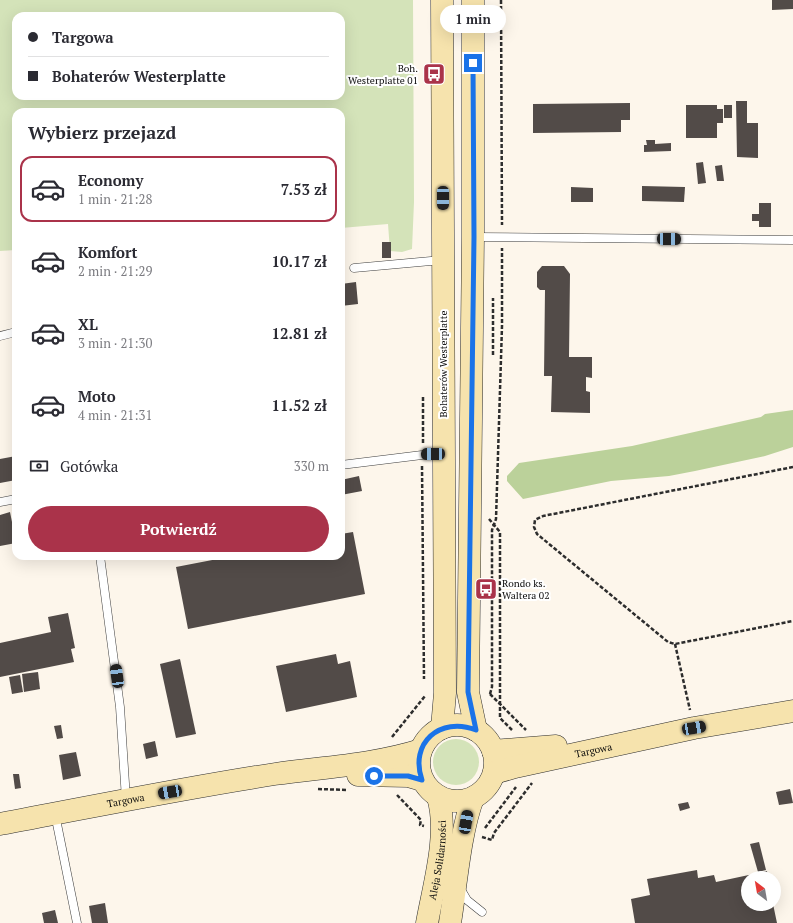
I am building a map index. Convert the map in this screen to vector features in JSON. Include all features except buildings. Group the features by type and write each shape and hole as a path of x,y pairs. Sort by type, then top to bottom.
{"main road":[{"name":"Bohaterów Westerplatte","path":"442,0 444,454 444,693 442,728"},
{"path":"473,0 474,237 468,692 476,730"},
{"name":"Targowa","path":"494,774 527,765 694,728 793,711"},
{"path":"459,725 476,730 486,739 493,751 495,762 494,774 486,788 473,798 456,802 438,797 426,787 422,780 418,765 421,750 429,737 442,728 459,725"},
{"name":"Targowa","path":"0,824 275,774 386,760 421,750"},
{"name":"Targowa","path":"493,751 527,765"},
{"name":"Targowa","path":"275,774 408,776 422,780"},
{"name":"Aleja Solidarności","path":"427,923 443,830 442,811 438,797"},
{"path":"450,923 469,810 473,798"}],"lane":[{"path":"474,237 793,240"},
{"path":"354,268 443,260"},
{"path":"0,336 12,333"},
{"path":"345,465 422,455 444,454"},
{"path":"0,502 12,500"},
{"path":"101,560 120,699 126,800"},
{"path":"55,814 78,923"},
{"path":"457,879 462,893 467,900 482,912"}],"path":[{"path":"490,694 492,687 492,530 496,519 501,342 501,0"},
{"path":"492,357 493,296"},
{"path":"793,467 543,516 536,520 534,527 537,534 668,642 675,644 793,621"},
{"path":"482,845 487,825 525,776 527,765 522,739 500,718 500,532 487,517"},
{"path":"675,644 694,728"},
{"path":"492,840 527,765"}],"green space":[{"path":"0,0 413,0 414,202 412,249 402,252 390,251 388,224 345,228 345,108 12,108 12,250 0,251"},
{"path":"793,410 793,447 765,456 669,476 611,481 523,499 507,481 507,476 519,463 632,446 761,417 765,414"},
{"path":"452,739 460,739 469,743 475,749 479,762 475,775 469,781 460,785 452,785 443,781 437,775 433,766 433,758 437,749 443,743"}],"place":[{"name":"Boh. Westerplatte 01","path":"434,74"},
{"name":"Rondo ks. Waltera 02","path":"486,589"}],"route":[{"path":"374,776 408,776 422,780 418,765 419,757 424,743 429,737 442,728 450,726 459,725 476,730 468,692 474,237 473,63"}]}
